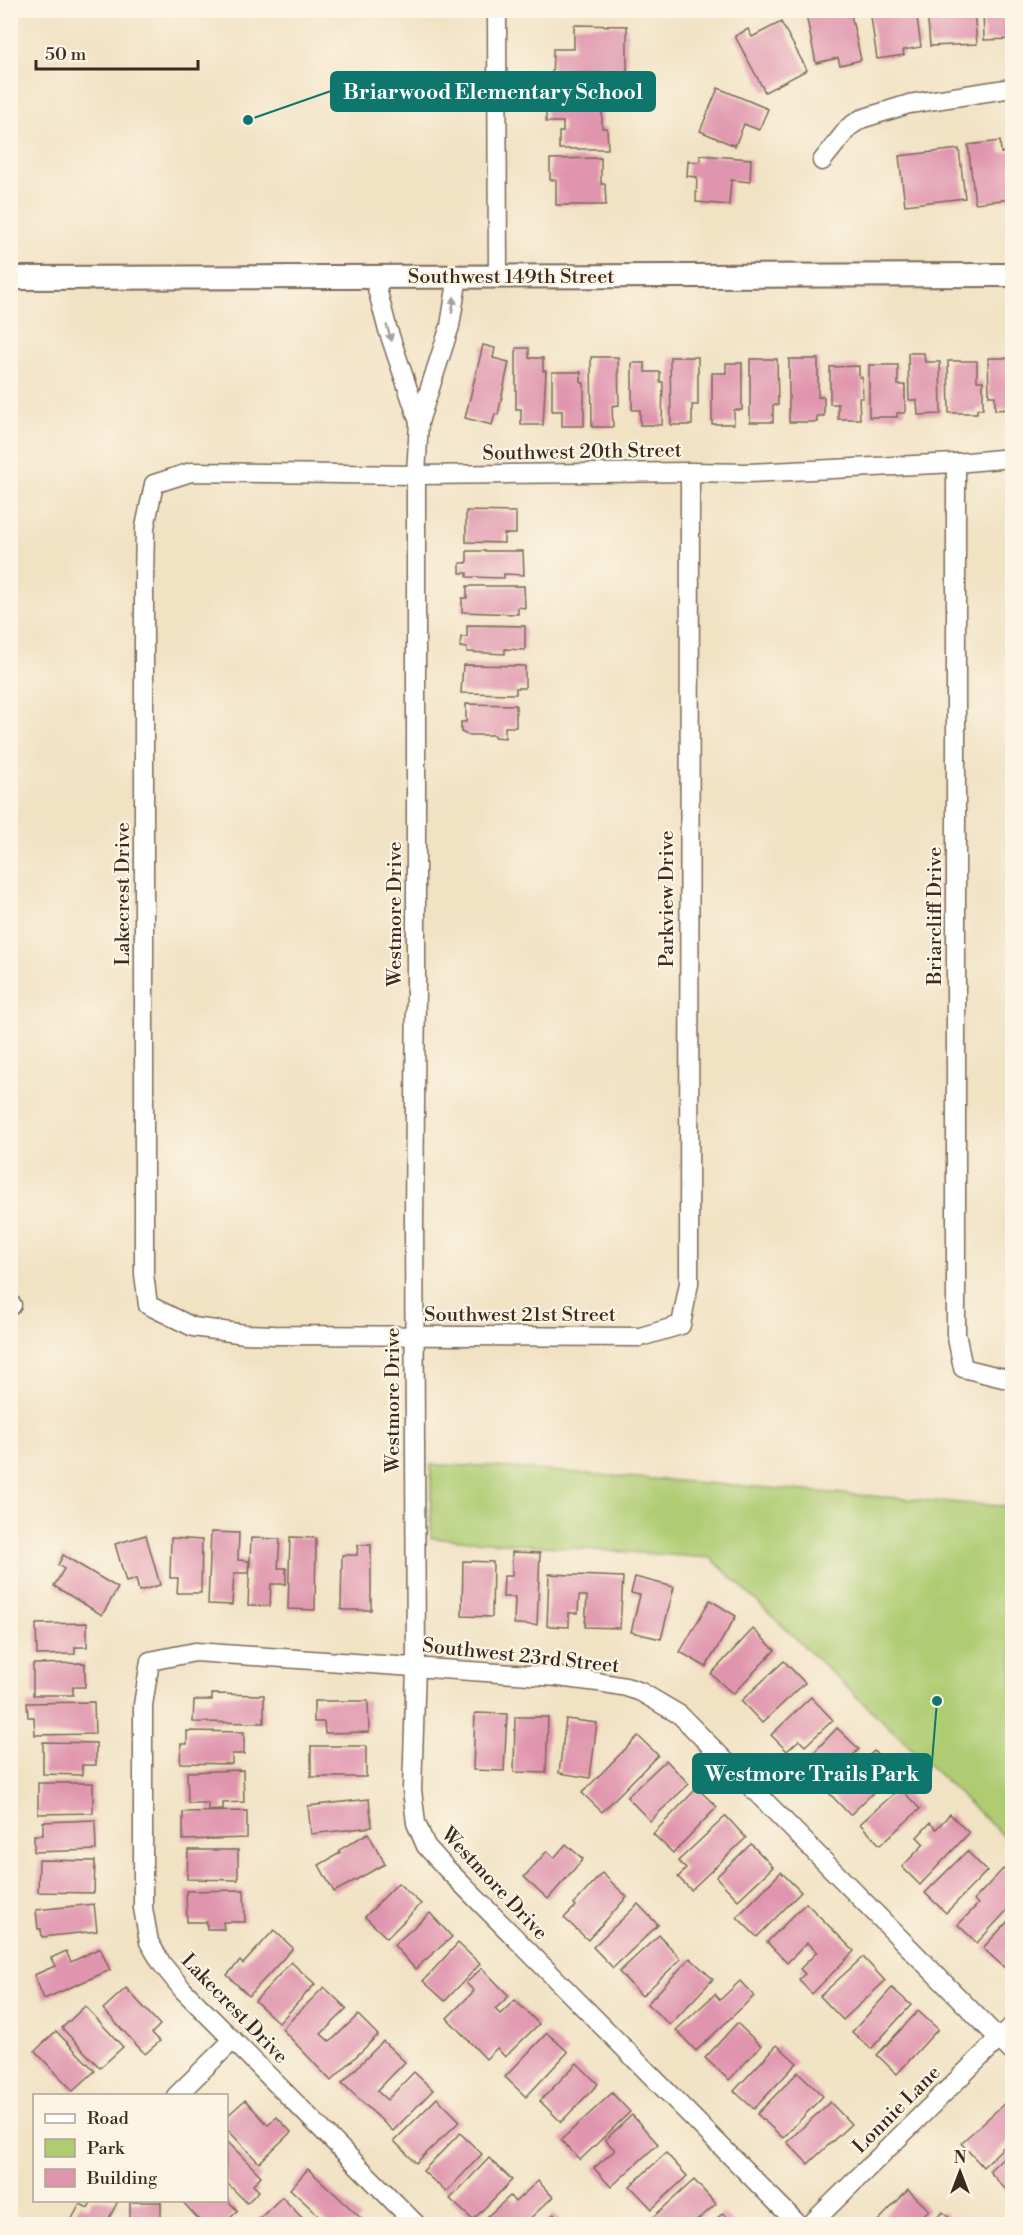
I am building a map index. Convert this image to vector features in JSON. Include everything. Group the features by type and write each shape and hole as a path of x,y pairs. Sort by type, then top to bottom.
{"street":[{"path":"497,10 498,276"},
{"path":"822,161 849,127 861,119 909,104 1012,88"},
{"name":"Southwest 149th Street","path":"10,278 1012,275"},
{"name":"Westmore Drive","path":"458,276 450,326 419,422 416,475 416,1667 412,1791 416,1823 426,1846 798,2224"},
{"name":"Westmore Drive","path":"374,277 387,327 419,422"},
{"name":"Southwest 20th Street","path":"154,484 191,472 416,475 748,473 956,463 1012,458"},
{"name":"Briarcliff Drive","path":"956,463 956,1332 963,1368 1012,1378"},
{"name":"Parkview Drive","path":"681,1325 689,1283 690,472"},
{"name":"Lakecrest Drive","path":"148,1305 144,1274 144,581 145,527 154,484"},
{"name":"Southwest 21st Street","path":"148,1305 193,1327 245,1334 639,1337 681,1325"},
{"name":"Southwest 23rd Street","path":"150,1661 195,1652 598,1682 641,1692 680,1715 1006,2032 1012,2052"},
{"name":"Lakecrest Drive","path":"150,1661 143,1705 145,1922 149,1942 162,1964 183,1990 416,2224"},
{"name":"Lonnie Lane","path":"812,2224 1006,2032"},
{"path":"178,2094 233,2040"}],"green space":[{"path":"431,1465 486,1466 1012,1507 1012,1844 711,1558 431,1538"}],"building":[{"path":"805,10 850,10 861,60 840,65 838,58 816,63"},
{"path":"870,10 916,10 921,47 903,50 904,55 877,59"},
{"path":"927,10 974,10 977,44 930,46"},
{"path":"983,10 1012,10 1012,39 984,40"},
{"path":"781,22 807,70 765,92 735,36 748,29 752,37"},
{"path":"574,25 627,26 627,73 577,73 576,83 552,83 553,49 574,49"},
{"path":"718,88 768,109 759,130 744,124 735,146 700,131"},
{"path":"546,99 602,99 602,128 607,128 608,149 559,149 559,132 563,132 563,122 546,122"},
{"path":"1000,141 1001,153 1012,151 1012,199 975,203 968,145"},
{"path":"959,149 965,198 905,205 899,156"},
{"path":"700,155 751,159 750,182 731,180 729,205 696,202 697,177 687,176 688,161 700,162"},
{"path":"601,158 601,184 605,184 606,205 556,205 556,180 550,180 550,159"},
{"path":"483,345 495,348 493,358 509,362 498,415 495,414 492,425 465,418"},
{"path":"516,348 529,348 529,358 543,358 543,371 546,371 543,425 521,425 521,409 516,409"},
{"path":"908,353 924,353 925,362 940,362 941,414 918,415 917,400 909,400"},
{"path":"591,357 618,357 619,405 612,406 613,427 592,427"},
{"path":"670,357 698,357 698,405 692,405 692,425 671,425"},
{"path":"988,358 1012,358 1012,409 995,410 995,396 989,396"},
{"path":"750,359 777,359 778,405 773,405 773,422 750,422"},
{"path":"789,359 818,359 818,397 824,397 824,416 817,416 817,422 789,422"},
{"path":"948,361 977,361 977,381 983,381 983,409 977,409 977,413 949,413"},
{"path":"632,363 645,363 645,372 660,372 660,382 663,382 662,425 640,425 640,410 632,410"},
{"path":"726,363 742,363 742,410 734,410 734,424 712,424 712,373 726,373"},
{"path":"869,365 898,365 898,385 905,385 905,413 897,413 897,417 869,417"},
{"path":"859,366 863,398 859,398 860,419 838,419 838,404 830,404 830,367"},
{"path":"552,372 581,372 581,383 584,383 584,426 562,426 562,411 552,411"},
{"path":"466,511 516,512 516,534 504,534 504,543 466,542"},
{"path":"467,551 523,551 524,575 504,574 504,578 467,577 467,573 460,573 460,563 467,563"},
{"path":"467,586 524,586 525,608 518,607 518,614 462,612 462,598 467,598"},
{"path":"467,625 525,626 525,650 505,649 505,654 467,652 467,648 460,647 461,637 467,637"},
{"path":"463,665 525,666 525,688 516,688 516,694 461,693"},
{"path":"466,704 516,705 516,727 505,727 505,738 494,737 494,735 467,735 461,732 461,722 466,722"},
{"path":"211,1532 239,1533 238,1560 249,1561 248,1573 234,1573 232,1605 208,1604"},
{"path":"146,1535 160,1585 139,1591 136,1579 126,1582 115,1544"},
{"path":"290,1537 316,1538 315,1610 288,1609"},
{"path":"171,1538 202,1540 201,1593 177,1593 178,1578 170,1578"},
{"path":"251,1538 280,1539 278,1568 286,1568 286,1584 271,1584 270,1606 248,1605"},
{"path":"358,1545 371,1545 371,1610 341,1610 342,1555 357,1555"},
{"path":"512,1552 540,1553 537,1625 514,1624 515,1597 503,1597 504,1576 512,1576"},
{"path":"63,1555 118,1588 102,1615 54,1586 64,1569 58,1565"},
{"path":"463,1561 493,1562 492,1617 462,1616"},
{"path":"549,1574 623,1577 620,1628 585,1627 587,1596 579,1596 578,1613 569,1613 569,1627 547,1626"},
{"path":"635,1577 674,1587 661,1639 631,1632 640,1595 631,1593"},
{"path":"710,1600 736,1616 706,1667 680,1652"},
{"path":"87,1623 87,1647 75,1647 75,1654 37,1655 36,1624"},
{"path":"753,1629 775,1650 733,1694 711,1674"},
{"path":"784,1661 805,1683 762,1723 741,1701"},
{"path":"85,1663 85,1687 73,1687 73,1695 33,1695 33,1664"},
{"path":"212,1694 264,1695 264,1723 193,1722 194,1700 212,1700"},
{"path":"811,1697 833,1720 805,1746 799,1740 787,1751 771,1735"},
{"path":"314,1701 368,1701 369,1732 325,1733 324,1722 314,1722"},
{"path":"94,1702 95,1734 35,1735 34,1717 28,1717 27,1703"},
{"path":"475,1713 507,1714 504,1771 473,1770"},
{"path":"515,1717 548,1717 546,1773 514,1772"},
{"path":"566,1719 597,1723 590,1778 559,1773"},
{"path":"837,1728 859,1749 823,1787 801,1766"},
{"path":"187,1731 244,1732 244,1754 232,1754 232,1764 180,1763 181,1744 187,1744"},
{"path":"638,1736 658,1755 602,1812 582,1793"},
{"path":"43,1742 96,1743 96,1765 82,1765 82,1775 43,1774"},
{"path":"311,1746 366,1746 366,1777 311,1777"},
{"path":"874,1751 894,1773 850,1815 829,1793"},
{"path":"666,1760 689,1784 650,1821 627,1797"},
{"path":"243,1770 244,1802 223,1803 223,1810 208,1811 208,1803 188,1803 187,1772"},
{"path":"38,1783 93,1783 93,1813 38,1814"},
{"path":"697,1788 717,1807 673,1853 653,1834"},
{"path":"900,1788 920,1809 880,1845 860,1824"},
{"path":"369,1799 372,1827 311,1834 308,1806"},
{"path":"247,1811 247,1838 183,1840 183,1812"},
{"path":"950,1814 969,1833 920,1885 902,1867 924,1844 917,1837 930,1823 936,1829"},
{"path":"726,1816 746,1838 691,1890 678,1877 686,1869 678,1861"},
{"path":"95,1820 96,1850 34,1852 34,1835 43,1835 43,1822"},
{"path":"368,1833 385,1864 334,1892 319,1865"},
{"path":"566,1844 583,1859 548,1899 524,1877 547,1851 554,1858"},
{"path":"751,1844 773,1867 738,1900 716,1877"},
{"path":"188,1850 238,1850 238,1880 187,1879"},
{"path":"967,1851 987,1871 946,1913 925,1893"},
{"path":"39,1860 95,1861 94,1893 38,1892"},
{"path":"1003,1869 1012,1877 1012,1905 977,1943 958,1925 978,1904 974,1900"},
{"path":"781,1872 801,1892 757,1937 737,1917"},
{"path":"602,1873 627,1897 588,1940 564,1918"},
{"path":"398,1883 421,1904 387,1938 365,1917"},
{"path":"244,1890 245,1922 223,1922 224,1929 207,1929 207,1922 187,1922 186,1891"},
{"path":"806,1903 854,1951 812,1994 799,1979 805,1974 800,1969 817,1952 807,1943 787,1963 767,1942"},
{"path":"94,1904 97,1931 42,1937 41,1929 38,1929 36,1910"},
{"path":"638,1904 658,1925 613,1968 593,1947"},
{"path":"430,1913 452,1937 415,1969 394,1945"},
{"path":"1012,1917 1012,1963 1007,1970 983,1948"},
{"path":"274,1930 293,1948 249,1996 227,1975 240,1961 243,1964"},
{"path":"659,1935 681,1959 642,1996 619,1972"},
{"path":"458,1943 480,1964 445,2001 423,1981"},
{"path":"100,1948 110,1970 44,1999 34,1975 55,1966 51,1958 66,1951 71,1962"},
{"path":"863,1957 885,1981 843,2020 820,1996"},
{"path":"690,1958 713,1979 670,2025 647,2004"},
{"path":"291,1962 315,1984 279,2023 255,2001"},
{"path":"482,1968 509,1996 495,2009 500,2014 515,2000 539,2024 505,2057 497,2048 486,2059 447,2018 474,1991 466,1983"},
{"path":"740,1981 754,1996 696,2051 676,2030 715,1994 720,2000"},
{"path":"324,1987 347,2009 321,2034 330,2042 358,2015 378,2035 331,2081 282,2029"},
{"path":"126,1988 160,2025 152,2033 160,2041 145,2054 103,2009"},
{"path":"892,1988 911,2005 871,2049 852,2032"},
{"path":"85,2006 123,2047 100,2068 62,2028"},
{"path":"918,2011 938,2029 897,2074 877,2055"},
{"path":"737,2023 761,2046 729,2080 705,2058"},
{"path":"56,2031 95,2071 73,2091 35,2051"},
{"path":"547,2033 568,2052 526,2097 505,2077"},
{"path":"383,2041 405,2062 377,2091 387,2100 414,2072 433,2090 393,2131 342,2083"},
{"path":"777,2045 797,2063 754,2109 734,2091"},
{"path":"577,2063 598,2084 561,2122 540,2101"},
{"path":"798,2072 823,2096 783,2138 757,2114"},
{"path":"612,2093 630,2112 580,2160 561,2140"},
{"path":"437,2098 460,2121 416,2163 394,2141"},
{"path":"245,2100 268,2125 277,2117 291,2132 259,2163 228,2130 228,2115"},
{"path":"1007,2101 1012,2107 1012,2139 983,2167 961,2143"},
{"path":"830,2102 851,2124 808,2164 787,2142"},
{"path":"632,2115 658,2144 611,2187 594,2168 615,2150 605,2140"},
{"path":"460,2133 482,2154 446,2192 423,2171"},
{"path":"228,2142 261,2176 253,2185 259,2191 247,2203 228,2184"},
{"path":"1012,2149 1012,2186 1007,2191 989,2171"},
{"path":"666,2153 687,2176 652,2209 630,2186"},
{"path":"489,2158 512,2180 473,2220 450,2199"},
{"path":"308,2169 361,2218 355,2224 328,2224 290,2189"},
{"path":"694,2180 716,2204 693,2224 657,2224 651,2219"},
{"path":"538,2181 553,2197 524,2224 479,2224 510,2196 515,2202"},
{"path":"908,2190 929,2210 914,2224 875,2224"},
{"path":"282,2197 308,2224 265,2224 259,2219"},
{"path":"228,2201 238,2211 223,2224 203,2224 183,2202"},
{"path":"91,2202 117,2202 106,2224 69,2224 80,2204 88,2208"},
{"path":"130,2202 161,2202 161,2224 130,2224"},
{"path":"943,2212 955,2224 930,2224"},
{"path":"723,2213 734,2224 711,2224"},
{"path":"554,2214 564,2224 543,2224"}],"place":[{"name":"Briarwood Elementary School","path":"248,120"},
{"name":"Westmore Trails Park","path":"937,1701"}]}
